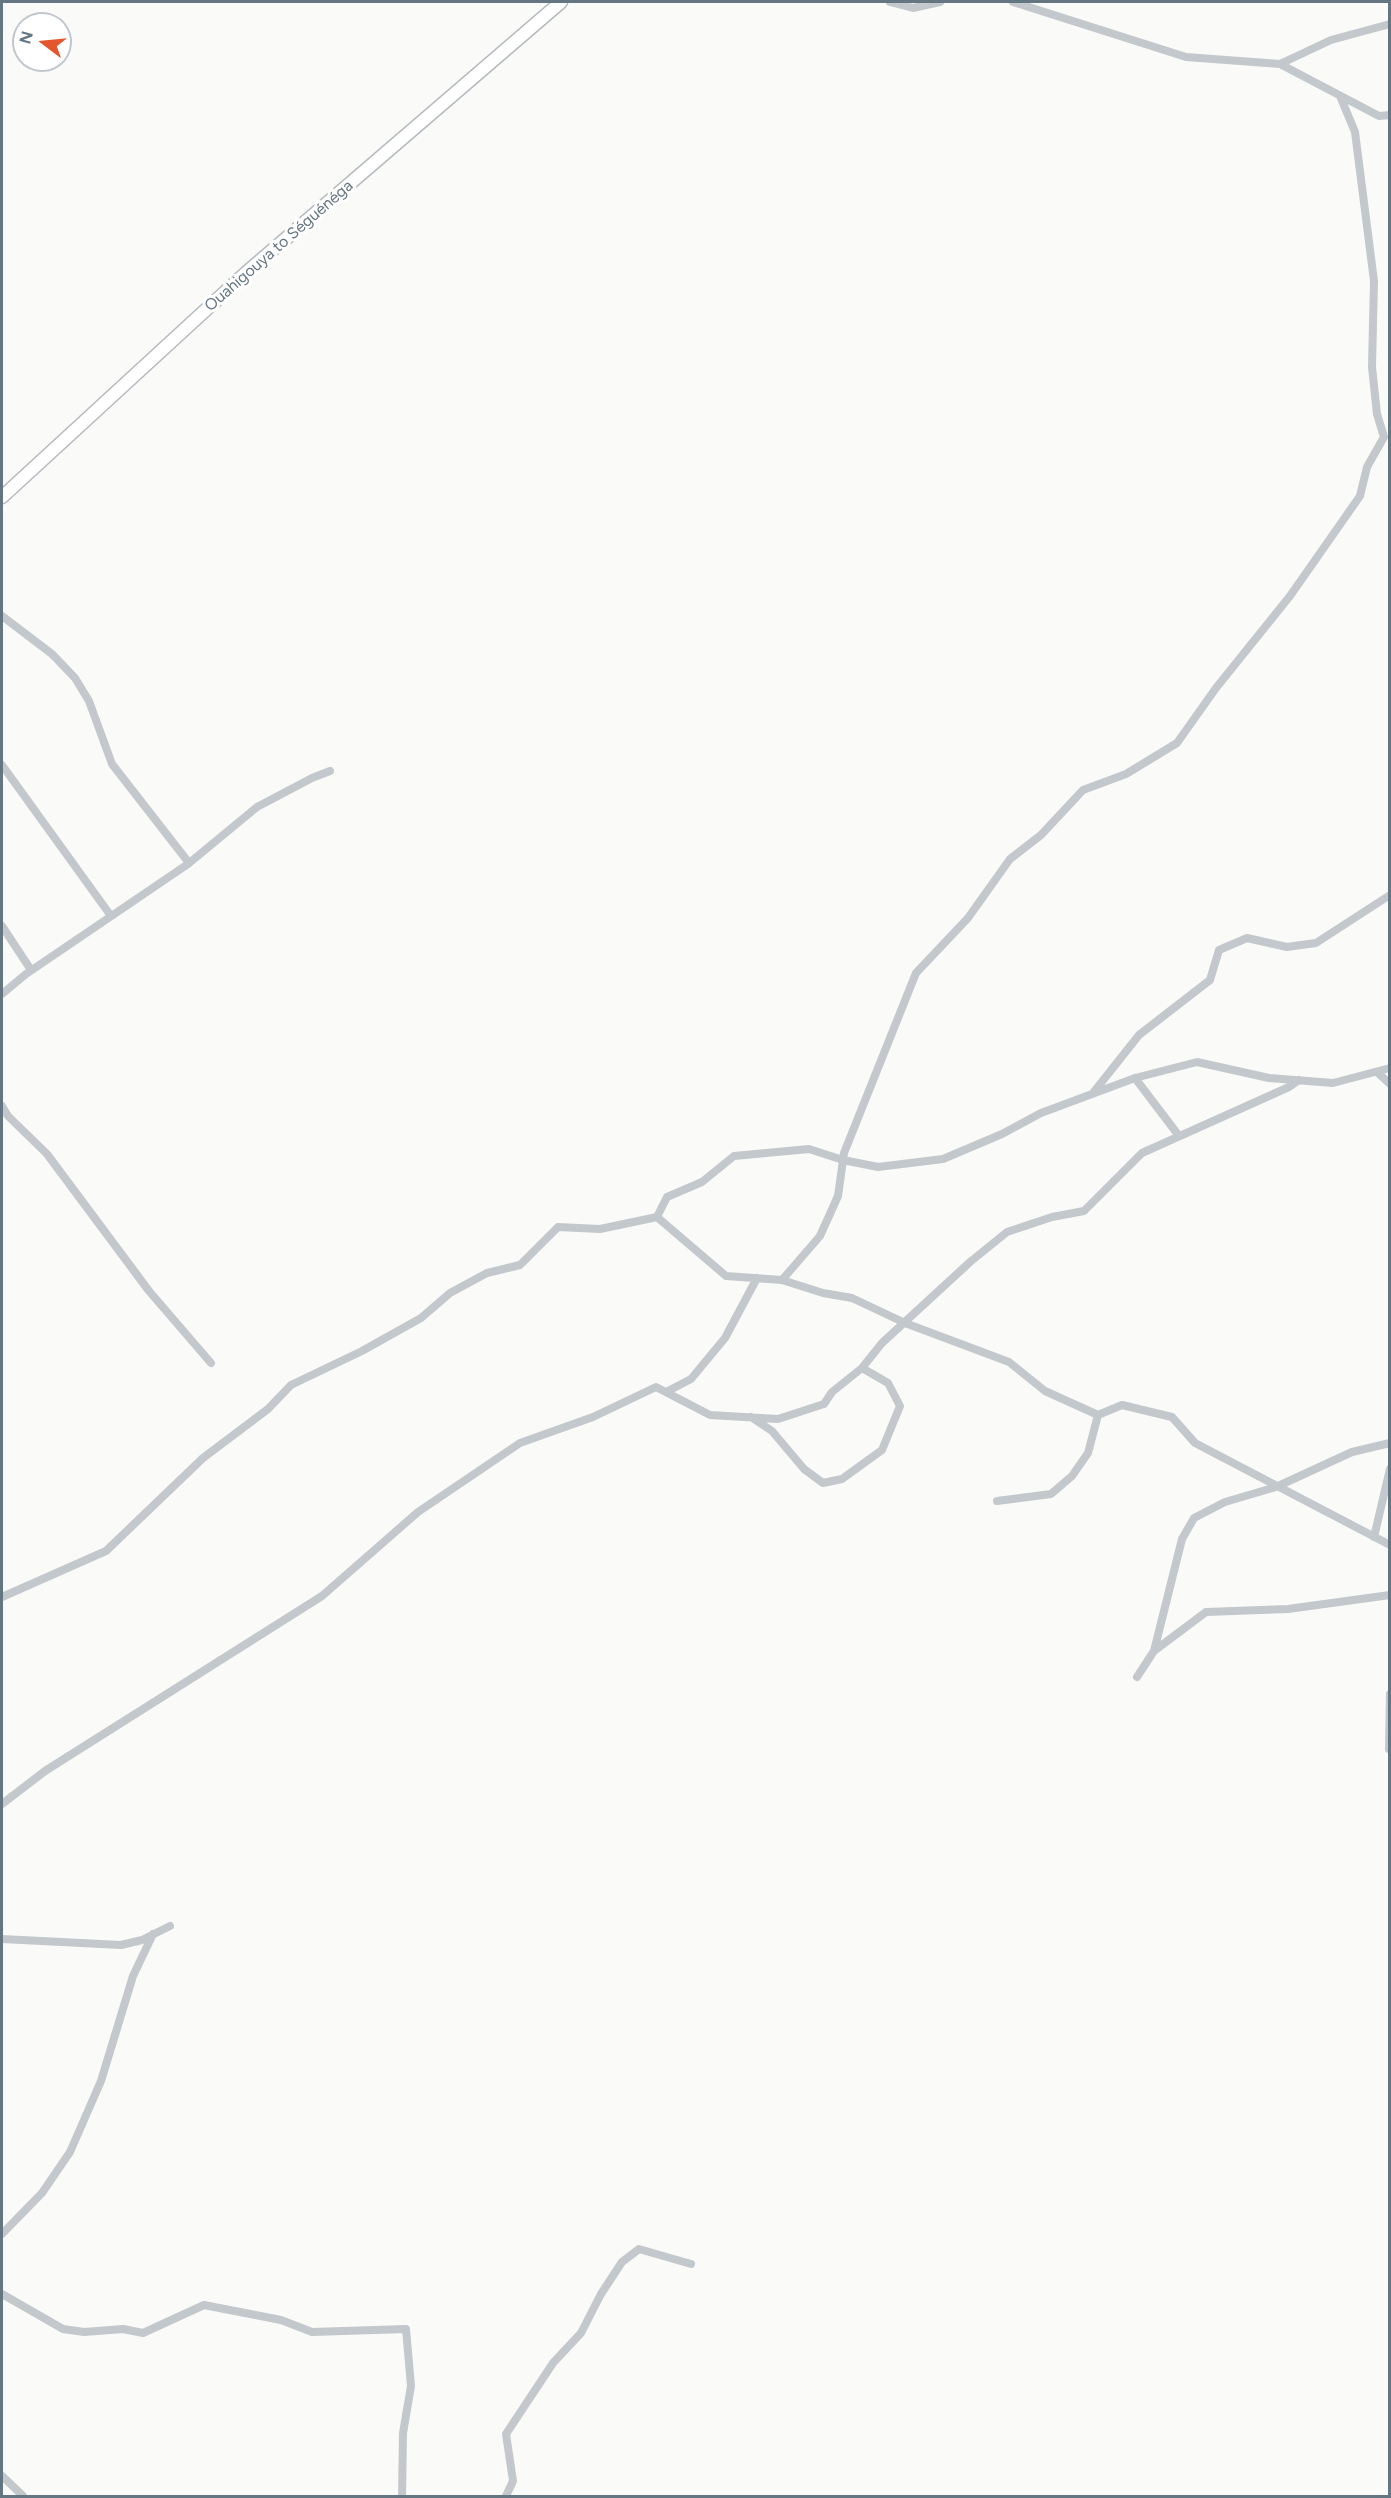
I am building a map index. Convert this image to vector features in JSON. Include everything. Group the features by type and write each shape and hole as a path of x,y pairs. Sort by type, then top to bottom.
{"main road":[{"name":"Ouahigouya to Séguénéga","path":"2,497 247,272 561,2"}],"street":[{"path":"890,2 913,8 940,2"},
{"path":"1013,2 1186,57 1280,64 1379,116 1389,115"},
{"path":"1280,64 1330,40 1389,24"},
{"path":"782,1280 820,1236 838,1196 843,1160 916,973 968,918 1010,859 1041,836 1083,790 1126,774 1177,743 1216,688 1290,596 1360,496 1367,467 1384,437 1377,414 1372,367 1374,280 1355,132 1340,96"},
{"path":"2,616 52,654 75,678 89,701 112,764 189,863"},
{"path":"2,765 111,916"},
{"path":"2,994 31,970 189,863 257,807 330,771"},
{"path":"1092,1094 1139,1035 1210,980 1219,950 1247,938 1287,948 1316,943 1389,895"},
{"path":"2,926 31,970"},
{"path":"657,1217 667,1197 702,1182 734,1156 808,1149 843,1160 878,1167 943,1159 1002,1134 1041,1113 1135,1078 1197,1062 1269,1078 1334,1083 1389,1068"},
{"path":"1377,1072 1389,1084"},
{"path":"1135,1078 1179,1136"},
{"path":"2,1804 45,1771 322,1596 418,1512 520,1443 593,1417 656,1387 710,1415 778,1419 824,1404 832,1392 862,1368 882,1343 970,1262 1007,1232 1052,1217 1084,1211 1142,1153 1289,1087 1299,1080"},
{"path":"2,1106 5,1118 47,1154 149,1291 211,1362"},
{"path":"657,1217 726,1276 782,1280 823,1293 852,1298 905,1323 1009,1362 1045,1391 1098,1415 1122,1406 1172,1417 1195,1443 1389,1545"},
{"path":"2,1597 106,1551 203,1458 268,1409 291,1385 362,1351 421,1318 450,1293 487,1273 520,1265 558,1227 600,1229 657,1217"},
{"path":"668,1392 691,1379 725,1338 757,1278"},
{"path":"750,1416 772,1431 804,1469 823,1483 842,1479 882,1450 900,1406 888,1383 862,1368"},
{"path":"996,1501 1051,1494 1072,1476 1088,1453 1098,1415"},
{"path":"1137,1677 1154,1651 1182,1539 1194,1518 1225,1502 1276,1487 1352,1452 1389,1443"},
{"path":"1374,1537 1389,1469"},
{"path":"1154,1651 1206,1612 1288,1609 1389,1596"},
{"path":"1389,1694 1389,1749"},
{"path":"2,1939 121,1945 170,1926"},
{"path":"2,2234 42,2193 70,2152 101,2081 133,1976 153,1934"},
{"path":"506,2496 513,2481 506,2434 553,2363 581,2333 601,2294 622,2262 639,2249 691,2264"},
{"path":"2,2294 63,2329 84,2332 123,2329 143,2333 204,2305 281,2320 312,2332 406,2330 411,2386 403,2433 402,2496"},
{"path":"2,2476 23,2496"}]}
